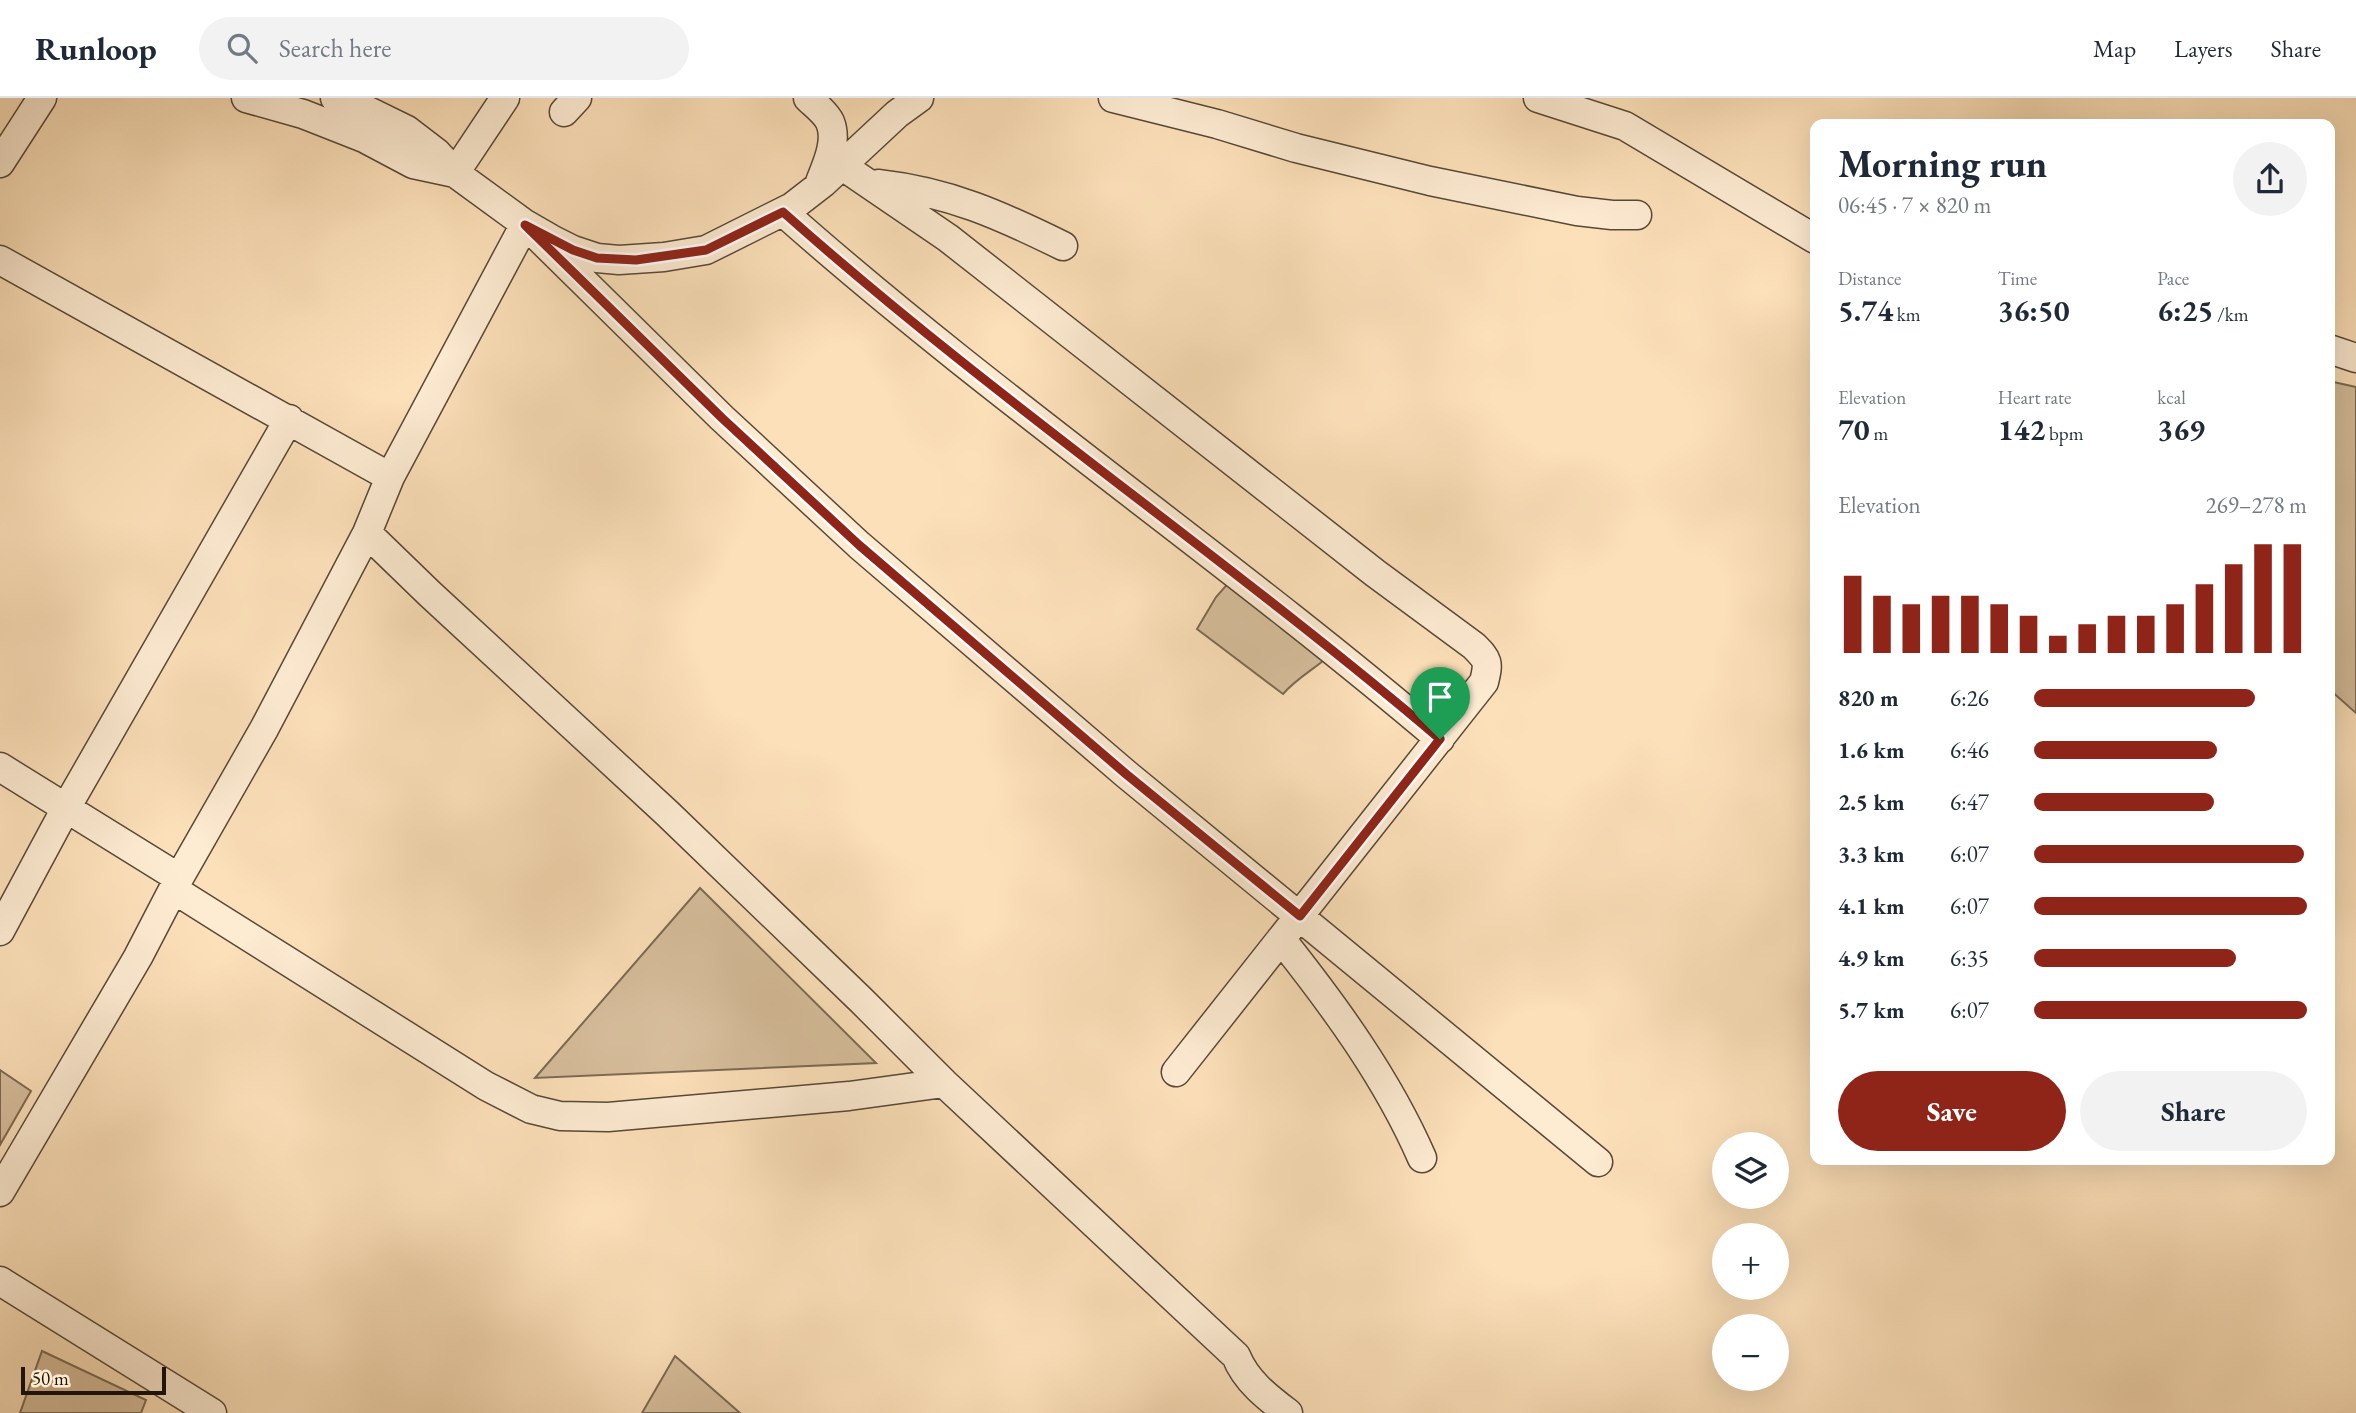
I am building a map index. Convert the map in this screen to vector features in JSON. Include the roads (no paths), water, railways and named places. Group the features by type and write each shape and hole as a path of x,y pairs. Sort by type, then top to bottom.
{"street":[{"path":"0,163 42,98"},
{"path":"246,98 303,114 352,133 413,164 455,173"},
{"path":"335,98 408,130 437,153 455,173 525,225 722,418 859,545 1126,774 1598,1162"},
{"path":"455,173 505,98"},
{"path":"808,98 827,116 833,137 830,156 818,186"},
{"path":"525,225 573,250 597,258 636,260 706,250 783,212 818,186 897,114 919,98"},
{"path":"1113,98 1430,181 1577,211 1637,215"},
{"path":"1538,98 1625,126 1810,236"},
{"path":"841,165 948,238 1486,658 1488,668 1484,682 1176,1072"},
{"path":"869,183 923,191 990,211 1063,246"},
{"path":"783,212 842,265 1021,408 1360,671 1440,739"},
{"path":"0,1192 138,957 264,729 367,533 390,477 525,225"},
{"path":"0,260 390,477"},
{"path":"2335,351 2356,358"},
{"path":"0,931 66,808 289,419"},
{"path":"367,533 667,813 944,1083 1236,1356 1242,1371 1273,1409"},
{"path":"0,767 486,1086 531,1109 560,1116 608,1116 849,1096 944,1083"},
{"path":"1281,939 1326,996 1364,1051 1413,1136 1422,1158"},
{"path":"0,1281 212,1413"}]}
